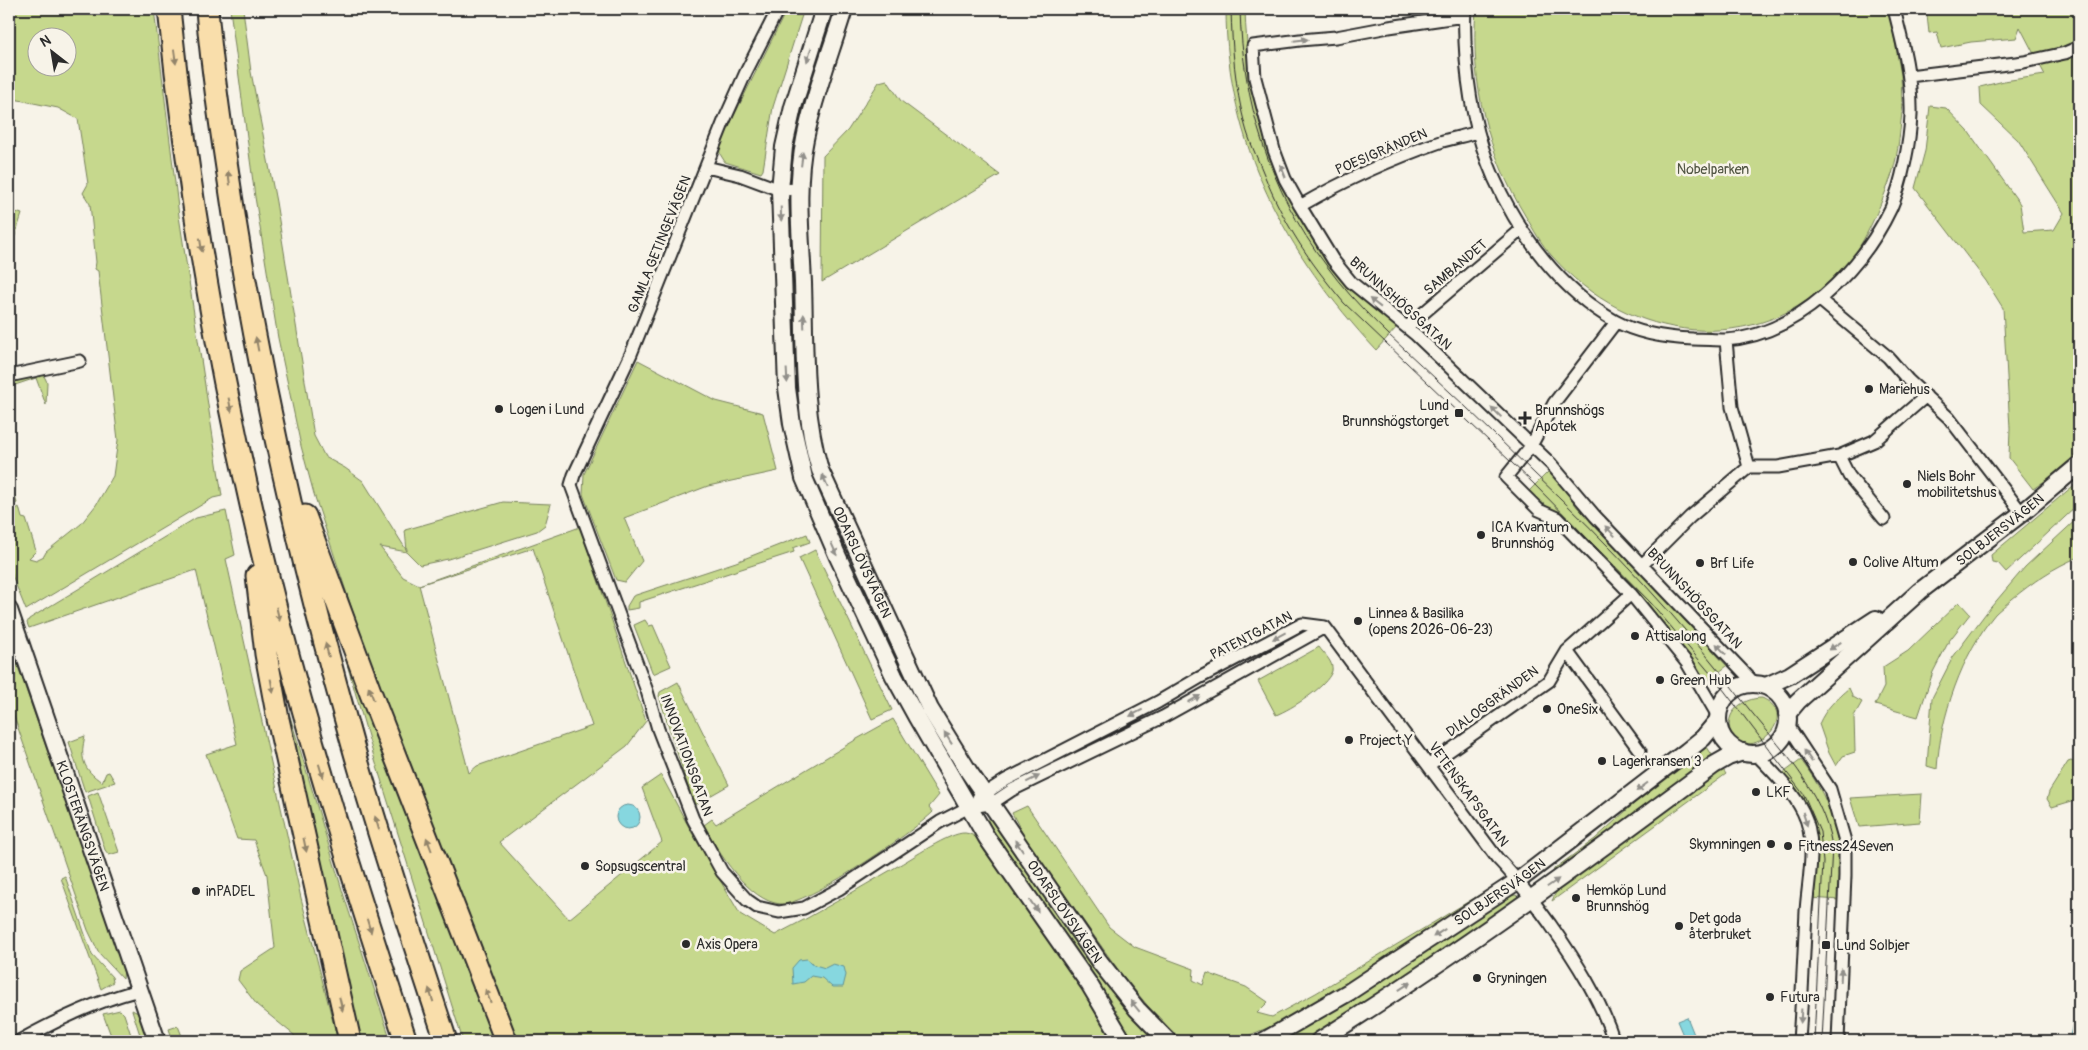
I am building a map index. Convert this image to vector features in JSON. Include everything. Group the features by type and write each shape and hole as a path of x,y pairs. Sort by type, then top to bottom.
{"highway":[{"path":"169,9 193,197 211,303 247,482 269,579 318,761 406,1041"},
{"path":"207,9 236,226 273,426 311,593 353,747 446,1041"},
{"path":"273,426 364,677 506,1041"},
{"path":"247,482 266,654 284,747 350,1041"}],"main road":[{"name":"ODARSLÖVSVÄGEN","path":"824,9 793,107 784,147 780,190 787,388 792,424 804,478 820,518 894,676 968,807 987,838 1089,984 1123,1041"},
{"name":"ODARSLÖVSVÄGEN","path":"844,9 804,141 800,189 807,406 812,443 825,483 930,709 988,799 1099,961 1137,1009 1168,1041"},
{"name":"SOLBJERSVÄGEN","path":"1319,1041 1364,1013 1594,855 1714,765 1728,757 1770,749 1782,738 1787,719 1798,701 1920,591 2079,465"},
{"name":"SOLBJERSVÄGEN","path":"1264,1041 1349,992 1519,880 1703,738 1718,718 1721,705 1727,695 1734,689 1744,685 1760,685 1790,675 1920,591"},
{"name":"KLOSTERÄNGSVÄGEN","path":"9,610 157,1041"},
{"path":"1760,685 1781,699 1787,719"},
{"path":"1718,718 1726,740 1732,747 1749,753"}],"street":[{"name":"GAMLA GETINGEVÄGEN","path":"572,491 574,475 631,354 746,72 778,9"},
{"path":"1465,13 1468,82 1477,132 1503,199 1522,229 1566,284 1616,322 1635,329 1666,336 1726,340 1745,336 1786,322 1820,300 1854,266 1892,206 1899,182 1910,125 1910,76 1894,9"},
{"name":"BRUNNSHÖGSGATAN","path":"1465,13 1336,37 1253,46 1255,78 1265,122 1283,172 1327,252 1351,282 1407,327 1551,464 1595,516 1760,685"},
{"path":"1910,76 2024,62 2065,54 2079,48"},
{"name":"POESIGRÄNDEN","path":"1300,206 1386,162 1477,132"},
{"path":"706,167 780,190 800,189"},
{"name":"SAMBANDET","path":"1407,327 1522,229"},
{"path":"1820,300 1888,357 1908,380 1949,418 2022,512"},
{"path":"1616,322 1554,403 1531,446 1506,478 1539,510 1557,518 1631,594 1687,663 1718,718"},
{"path":"1726,340 1732,407 1749,468"},
{"path":"9,376 80,361"},
{"path":"1642,564 1690,517 1749,468 1778,467 1839,456 1874,441 1926,396"},
{"path":"1839,456 1849,476 1884,519"},
{"name":"INNOVATIONSGATAN","path":"572,491 589,529 647,691 658,729 690,812 722,872 747,900 757,907 779,912 804,908 839,889 940,822 988,799"},
{"name":"DIALOGGRÄNDEN","path":"1429,765 1549,680 1567,651 1631,594"},
{"name":"PATENTGATAN","path":"988,799 1012,790 1163,717 1325,627"},
{"name":"VETENSKAPSGATAN","path":"1325,627 1498,858 1532,897 1578,963 1607,1018 1614,1041"},
{"path":"1567,651 1640,751"},
{"path":"1787,719 1830,788 1845,842 1846,876 1838,1041"},
{"path":"1749,753 1793,795 1804,814 1809,835 1811,863 1799,1041"},
{"path":"19,1041 93,1005 140,990"}],"green space":[{"path":"9,9 154,9 179,216 222,496 213,498 26,610 13,574 9,570 9,514 19,507 22,518 26,519 36,551 29,558 36,560 44,556 46,552 81,524 96,505 113,476 118,440 98,271 95,269 96,262 90,204 83,193 88,184 78,119 58,108 9,98"},
{"path":"230,9 243,9 251,72 276,202 314,436 325,457 363,481 407,551 405,530 503,502 551,504 545,525 537,531 448,559 420,565 407,552 380,547 403,577 419,585 580,527 646,721 627,746 499,842 569,919 662,842 642,788 661,775 692,833 740,914 775,935 941,841 965,833 978,839 989,850 1074,974 1111,1041 514,1041 371,667 314,494 301,446 278,338 255,197","holes":["533,548 592,726 477,766 469,773 419,585"]},
{"path":"787,9 804,9 773,107 761,173 725,162 720,154 719,146"},
{"path":"1226,9 1245,9 1250,71 1256,101 1274,159 1300,215 1325,256 1345,282 1397,327 1376,350 1343,313 1314,274 1289,235 1267,193 1249,150 1237,105 1229,58"},
{"name":"Nobelparken","path":"1476,9 1889,9 1901,75 1903,104 1899,139 1888,186 1856,252 1840,273 1807,301 1770,319 1732,329 1693,330 1654,323 1617,308 1583,285 1552,256 1544,247 1512,193 1491,143 1484,117 1476,64"},
{"path":"1923,9 2079,9 2079,458 2033,489 2009,458 2010,428 2003,308 1986,281 1915,188 1925,151 1930,106 1946,108 1968,131 2020,204 2024,232 2054,230 2064,213 2018,140 1981,105 1980,87 2004,81 2045,75 2020,27 2016,38 1971,42 1941,48 1937,32 1929,33 1927,15"},
{"path":"887,80 901,101 1000,175 822,282 823,156 848,130 879,82"},
{"path":"9,210 22,214 9,254"},
{"path":"638,360 716,401 763,413 778,471 708,486 624,518 642,561 625,582 616,580 583,494 584,474"},
{"path":"43,374 47,382 46,405 36,378 9,387 9,383"},
{"path":"1548,472 1562,485 1577,507 1620,550 1727,666 1706,682 1642,598 1587,541 1563,519 1528,492"},
{"path":"9,480 17,503 9,507"},
{"path":"2079,481 2079,504 2006,572 1998,563 1992,562 1991,555"},
{"path":"226,511 235,555 226,559 301,898 338,1041 295,1041 294,1035 257,1005 238,980 240,971 275,948 267,875 254,840 237,839 206,754 237,744 196,570 29,628 27,623 29,619 196,518"},
{"path":"2079,517 2079,557 2052,570 2012,599 1995,614 1972,648 1948,708 1939,749 1937,769 1927,766 1932,698 1953,657 1986,613 2025,567"},
{"path":"807,534 810,542 793,548 794,552 639,602 639,608 627,610 627,606 633,596 736,562"},
{"path":"815,550 892,710 872,719 799,558"},
{"path":"1959,602 1970,614 1949,641 1933,672 1918,717 1875,705 1884,687 1883,667 1908,651"},
{"path":"333,616 495,1041 463,1041 374,757"},
{"path":"645,620 649,626 653,625 671,666 653,674 634,625"},
{"path":"9,641 124,969 123,979 99,953 88,930 9,702"},
{"path":"1319,647 1331,664 1332,671 1329,677 1308,697 1276,715 1258,681"},
{"path":"277,673 343,893 391,1041 360,1041"},
{"path":"678,682 729,785 694,805 659,696 660,692"},
{"path":"1849,688 1853,697 1862,702 1854,716 1855,752 1843,756 1836,766 1829,753 1819,724 1832,704"},
{"path":"1762,698 1774,706 1777,716 1775,726 1768,735 1758,741 1748,744 1738,742 1731,733 1729,726 1732,713 1736,708 1748,701"},
{"path":"893,719 939,795 929,807 933,812 922,822 859,866 835,881 794,901 781,904 769,901 746,885 735,874 704,825 712,819 716,824"},
{"path":"85,736 83,756 90,772 102,782 106,773 109,772 115,782 85,792 69,742"},
{"path":"1707,747 1714,758 1553,872 1554,869 1595,839 1638,800"},
{"path":"1801,760 1822,794 1834,826 1838,842 1840,900 1810,898 1814,842 1778,777"},
{"path":"2071,761 2079,764 2079,803 2072,801 2052,807 2047,799 2049,792 2068,762"},
{"path":"1721,767 1726,774 1552,901 1556,892"},
{"path":"98,792 119,852 109,855 105,850 88,796"},
{"path":"1922,794 1920,822 1859,827 1850,798"},
{"path":"1027,806 1109,927 1135,947 1194,969 1193,980 1203,985 1207,973 1246,987 1268,1002 1257,1013 1272,1017 1316,993 1491,888 1370,970 1287,1020 1235,1041 1184,1041 1147,1005 1119,971 1027,842 1012,813"},
{"path":"991,817 1120,999 1157,1041 1133,1041 1111,1003 986,821"},
{"path":"65,876 92,955 112,977 113,982 101,989 61,878"},
{"path":"1516,895 1520,898 1306,1041 1281,1041 1506,897"},
{"path":"120,1010 124,1014 133,1041 113,1041 103,1014"},
{"path":"132,1010 138,1013 148,1041 142,1041"},
{"path":"178,1026 184,1041 173,1041 169,1029"}],"water":[{"path":"628,805 633,806 639,812 639,822 633,828 628,829 623,828 617,822 616,817 617,812 623,806"},
{"path":"807,959 815,965 825,968 833,964 844,967 846,975 843,987 832,987 822,978 811,976 804,982 793,984 792,968 799,960"},
{"path":"2079,1009 2079,1041 2069,1041 2074,1018"},
{"path":"1687,1017 1695,1037 1685,1040 1677,1021"}],"tram line":[{"path":"1231,9 1236,82 1249,137 1279,208 1319,272 1344,303 1532,482 1651,603 1716,680 1804,795 1820,832 1823,862 1814,1041"},
{"path":"1240,9 1246,77 1253,111 1263,144 1289,207 1306,237 1326,265 1378,325 1474,414 1645,585 1721,673 1785,753 1809,788 1827,826 1832,846 1822,1041"}],"place":[{"name":"Mariehus","path":"1869,389"},
{"name":"Logen i Lund","path":"499,409"},
{"name":"Lund Brunnshögstorget","path":"1459,413"},
{"name":"Brunnshögs Apotek","path":"1525,418"},
{"name":"Niels Bohr mobilitetshus","path":"1907,484"},
{"name":"ICA Kvantum Brunnshög","path":"1481,535"},
{"name":"Colive Altum","path":"1853,562"},
{"name":"Brf Life","path":"1700,563"},
{"name":"Linnea & Basilika (opens 2026-06-23)","path":"1358,621"},
{"name":"Attisalong","path":"1635,636"},
{"name":"Green Hub","path":"1660,680"},
{"name":"OneSix","path":"1547,709"},
{"name":"Project Y","path":"1349,740"},
{"name":"Lagerkransen 3","path":"1602,761"},
{"name":"LKF","path":"1756,792"},
{"name":"Skymningen","path":"1771,844"},
{"name":"Fitness24Seven","path":"1788,846"},
{"name":"Sopsugscentral","path":"585,866"},
{"name":"inPADEL","path":"196,891"},
{"name":"Hemköp Lund Brunnshög","path":"1576,898"},
{"name":"Det goda återbruket","path":"1679,926"},
{"name":"Axis Opera","path":"686,944"},
{"name":"Lund Solbjer","path":"1826,945"},
{"name":"Gryningen","path":"1477,978"},
{"name":"Futura","path":"1770,997"}]}
